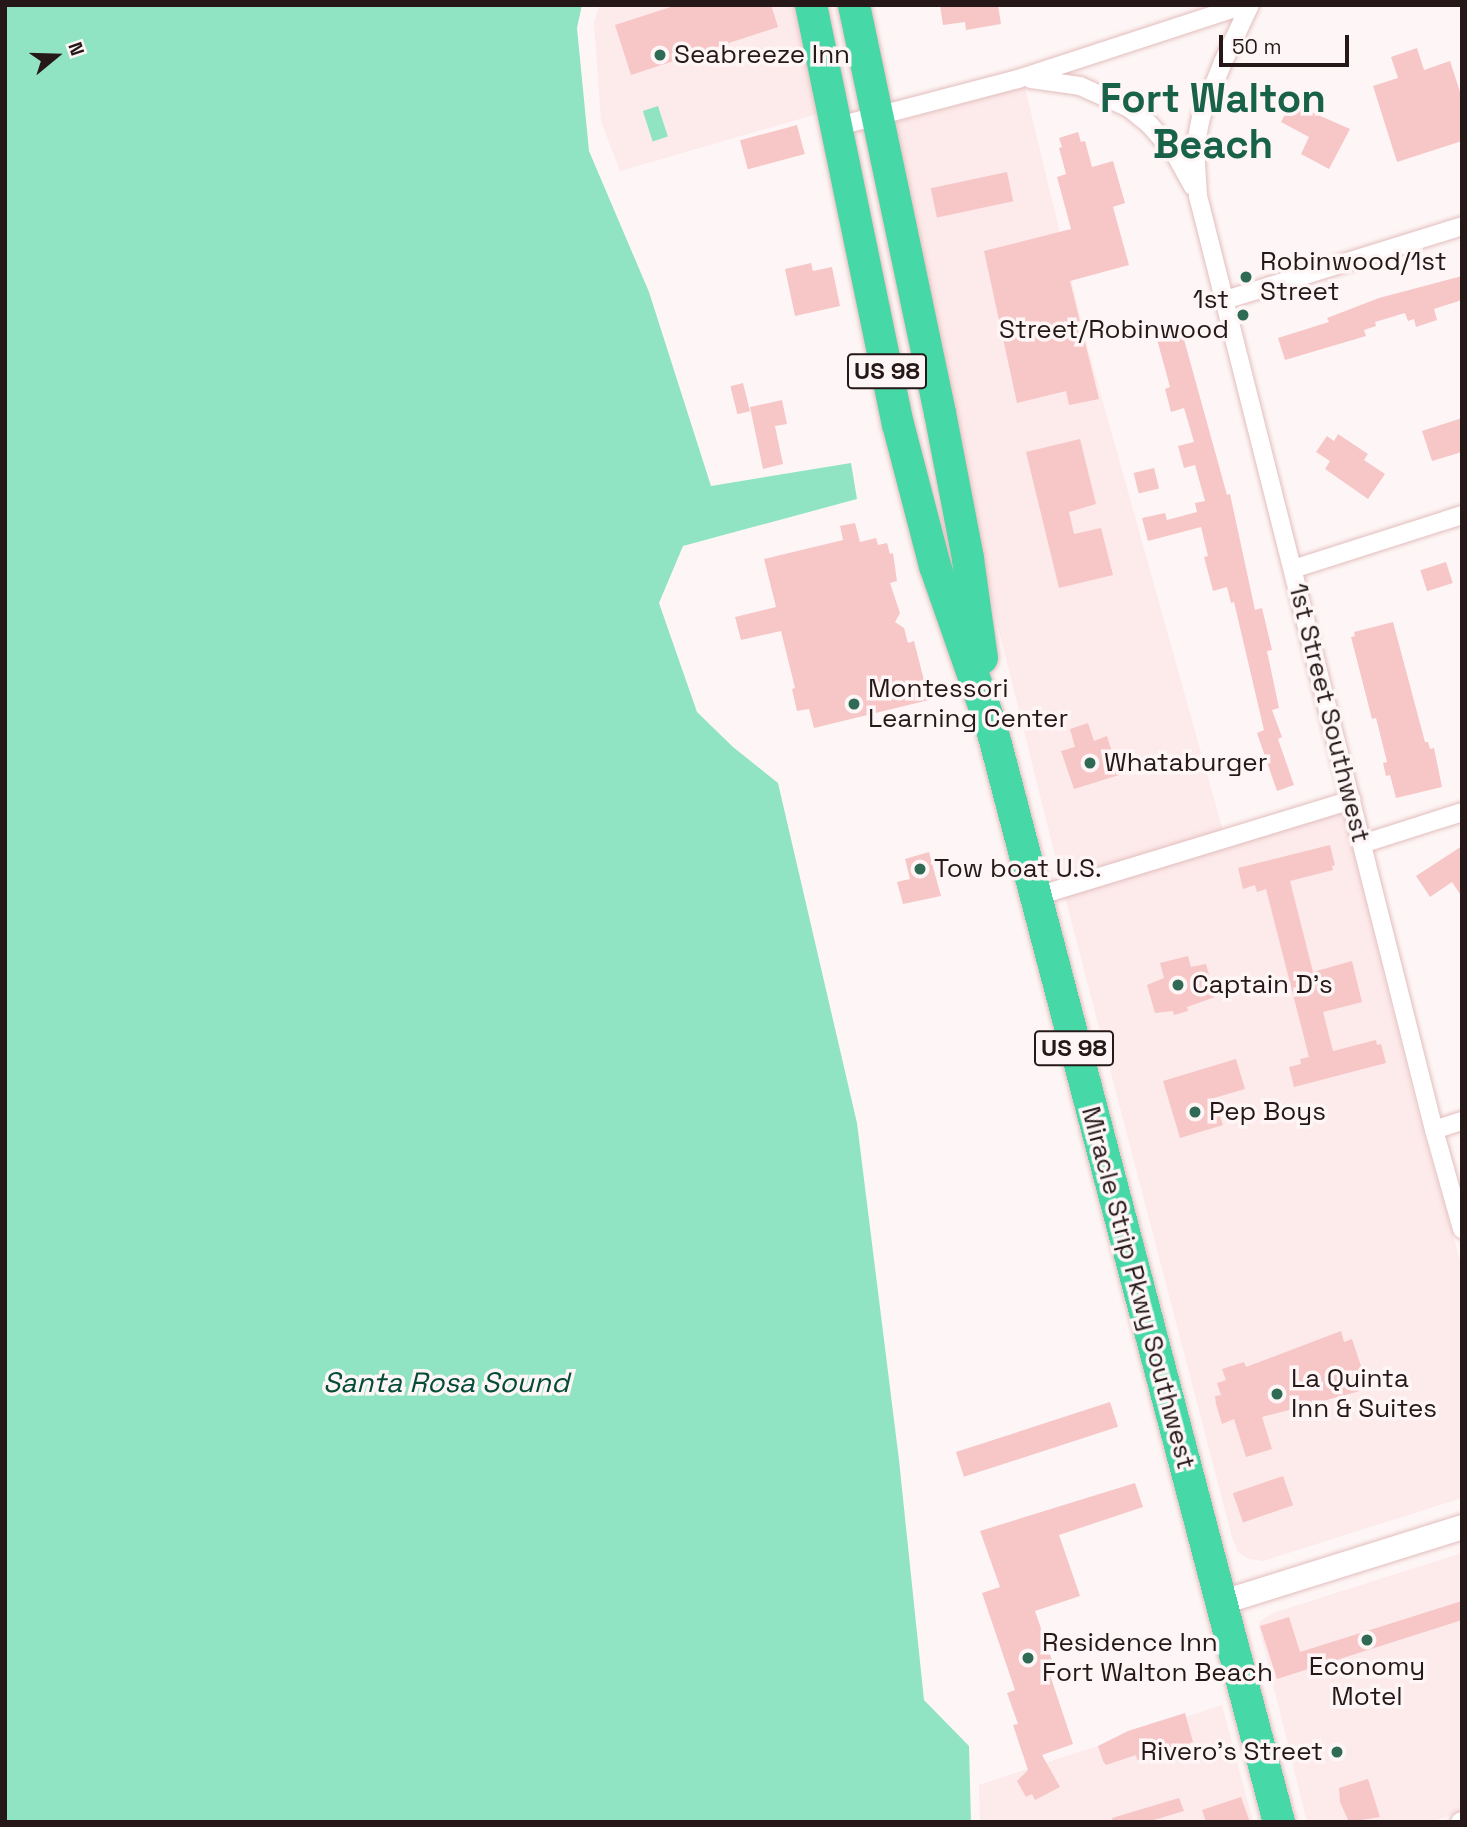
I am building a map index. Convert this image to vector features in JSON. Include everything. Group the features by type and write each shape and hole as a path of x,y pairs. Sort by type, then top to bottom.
{"highway":[{"name":"Miracle Strip Pkwy Southwest","path":"811,5 898,424 935,566 992,729 1220,1603"},
{"name":"Miracle Strip Pkwy Southwest","path":"854,5 943,426 968,559 992,729"},
{"name":"US 98","path":"1220,1603 1279,1822"}],"main road":[{"path":"1220,1603 1462,1527"}],"street":[{"path":"835,127 1018,79 1244,5"},
{"name":"1st Street Southwest","path":"1250,5 1201,117 1195,148 1198,196 1434,1130 1462,1229"},
{"name":"1st Street Southwest","path":"1018,79 1045,79 1080,86 1129,108 1149,124 1175,154 1198,196"},
{"path":"1225,300 1462,226"},
{"path":"1293,569 1462,515"},
{"path":"1034,897 1351,800"},
{"path":"1362,844 1462,812"},
{"path":"1434,1130 1462,1121"}],"shaded area":[{"path":"599,5 794,5 817,114 620,171 601,121 594,24"},
{"path":"1025,88 1087,345 1223,831 1061,880 983,566 896,122"},
{"path":"1343,812 1421,1125 1462,1267 1462,1498 1263,1561 1249,1559 1238,1552 1232,1537 1065,897"},
{"path":"1462,1553 1462,1812 1430,1822 1307,1822 1259,1627 1260,1621 1276,1612"},
{"path":"1222,1705 1253,1822 980,1822 979,1785"}],"water":[{"name":"Santa Rosa Sound","path":"5,5 582,5 577,28 589,151 649,292 711,486 851,463 857,499 683,546 659,603 697,712 733,747 778,783 857,1123 899,1460 924,1700 969,1746 971,1822 5,1822"},
{"path":"658,106 668,136 653,141 643,111"}],"building":[{"name":"Seabreeze Inn","path":"677,5 771,5 778,27 631,75 615,25"},
{"path":"940,5 998,5 1001,24 966,30 965,22 943,25"},
{"path":"1417,48 1424,70 1450,61 1462,98 1462,141 1397,162 1373,86 1398,78 1391,57"},
{"path":"1291,103 1350,129 1329,169 1301,154 1309,137 1281,122"},
{"path":"797,125 805,154 748,169 740,140"},
{"path":"1078,132 1081,142 1085,141 1092,167 1113,161 1125,203 1113,207 1129,265 1070,281 1099,399 1069,405 1066,391 1017,403 984,251 1071,229 1057,177 1066,174 1059,138"},
{"path":"1007,172 1013,201 937,218 931,188"},
{"path":"811,263 813,271 832,267 840,306 795,316 785,269"},
{"path":"1462,276 1462,300 1434,309 1437,320 1416,327 1414,319 1408,321 1405,313 1375,322 1376,326 1364,330 1366,336 1285,360 1278,338 1329,322 1327,318 1379,298"},
{"path":"1180,325 1227,495 1230,494 1255,610 1262,608 1272,650 1267,651 1279,708 1272,710 1282,737 1278,739 1294,785 1277,791 1257,733 1264,730 1234,602 1231,603 1227,587 1213,591 1204,557 1208,556 1201,527 1148,541 1142,518 1165,513 1167,520 1197,512 1195,503 1205,501 1195,465 1184,468 1178,446 1194,442 1184,408 1171,412 1165,389 1170,387 1155,332"},
{"path":"743,383 750,411 737,414 730,386"},
{"path":"782,400 787,424 775,426 783,464 763,469 750,407"},
{"path":"1462,418 1462,452 1432,461 1422,431"},
{"path":"1338,434 1368,454 1364,460 1385,474 1368,499 1325,469 1330,461 1316,452 1327,436 1334,441"},
{"path":"1080,439 1096,504 1069,512 1074,534 1101,528 1113,575 1059,588 1026,452"},
{"path":"1154,468 1159,488 1139,493 1134,473"},
{"path":"855,523 860,542 876,538 878,545 887,543 890,554 893,553 897,581 890,583 900,613 895,622 904,628 908,643 914,641 929,700 814,728 809,709 797,711 792,689 795,688 781,631 741,640 735,617 776,607 764,559 843,540 840,526"},
{"path":"1446,562 1453,583 1427,591 1420,570"},
{"path":"1393,622 1425,742 1428,742 1430,749 1434,748 1442,787 1396,798 1390,775 1386,776 1383,763 1387,762 1376,718 1372,719 1351,637 1355,636 1354,632"},
{"name":"Whataburger","path":"1088,723 1094,741 1107,736 1119,775 1074,789 1061,751 1075,747 1070,729"},
{"path":"1330,845 1335,865 1332,866 1333,870 1290,881 1313,972 1352,961 1362,1002 1323,1012 1333,1051 1376,1040 1377,1045 1381,1044 1386,1063 1294,1087 1289,1067 1301,1064 1300,1059 1309,1057 1266,889 1257,892 1255,885 1243,889 1238,868"},
{"path":"1462,846 1462,897 1452,882 1430,897 1416,876"},
{"name":"Tow boat U.S.","path":"929,852 941,896 903,904 897,882 910,879 905,859"},
{"name":"Captain D's","path":"1188,956 1191,967 1206,964 1215,997 1174,1015 1173,1011 1155,1013 1147,985 1164,978 1160,963"},
{"name":"Pep Boys","path":"1236,1059 1245,1089 1214,1098 1223,1125 1180,1138 1163,1081"},
{"name":"La Quinta Inn & Suites","path":"1341,1331 1344,1342 1352,1339 1365,1378 1357,1381 1360,1391 1262,1417 1272,1449 1246,1457 1234,1419 1222,1424 1216,1404 1215,1396 1221,1395 1217,1383 1226,1380 1222,1369 1244,1362 1246,1367"},
{"path":"1110,1402 1118,1427 964,1477 956,1452"},
{"path":"1283,1476 1293,1505 1243,1523 1233,1493"},
{"path":"1135,1483 1143,1507 1059,1535 1080,1596 1035,1611 1055,1669 1049,1672 1073,1744 1042,1755 1060,1787 1035,1800 1032,1794 1026,1797 1017,1781 1028,1770 1013,1725 1018,1724 1007,1693 1015,1690 982,1593 1000,1587 980,1531"},
{"name":"Economy Motel","path":"1462,1601 1462,1620 1277,1679 1260,1626 1289,1617 1300,1652"},
{"path":"1185,1713 1193,1742 1137,1760 1136,1755 1106,1765 1103,1761 1098,1746 1128,1731"},
{"path":"1368,1779 1380,1817 1349,1822 1340,1802 1339,1788"},
{"path":"1241,1797 1250,1822 1206,1822 1202,1810"},
{"path":"1179,1798 1184,1811 1147,1822 1113,1822 1112,1818"}],"place":[{"name":"Seabreeze Inn","path":"660,55"},
{"name":"Robinwood/1st Street","path":"1246,277"},
{"name":"1st Street/Robinwood","path":"1243,315"},
{"name":"Montessori Learning Center","path":"854,704"},
{"name":"Whataburger","path":"1090,763"},
{"name":"Tow boat U.S.","path":"920,869"},
{"name":"Captain D's","path":"1178,985"},
{"name":"Pep Boys","path":"1195,1112"},
{"name":"La Quinta Inn & Suites","path":"1277,1394"},
{"name":"Economy Motel","path":"1367,1640"},
{"name":"Residence Inn Fort Walton Beach","path":"1028,1658"},
{"name":"Rivero's Street","path":"1337,1752"}],"district":[{"name":"Fort Walton Beach","path":"1213,122"}]}
